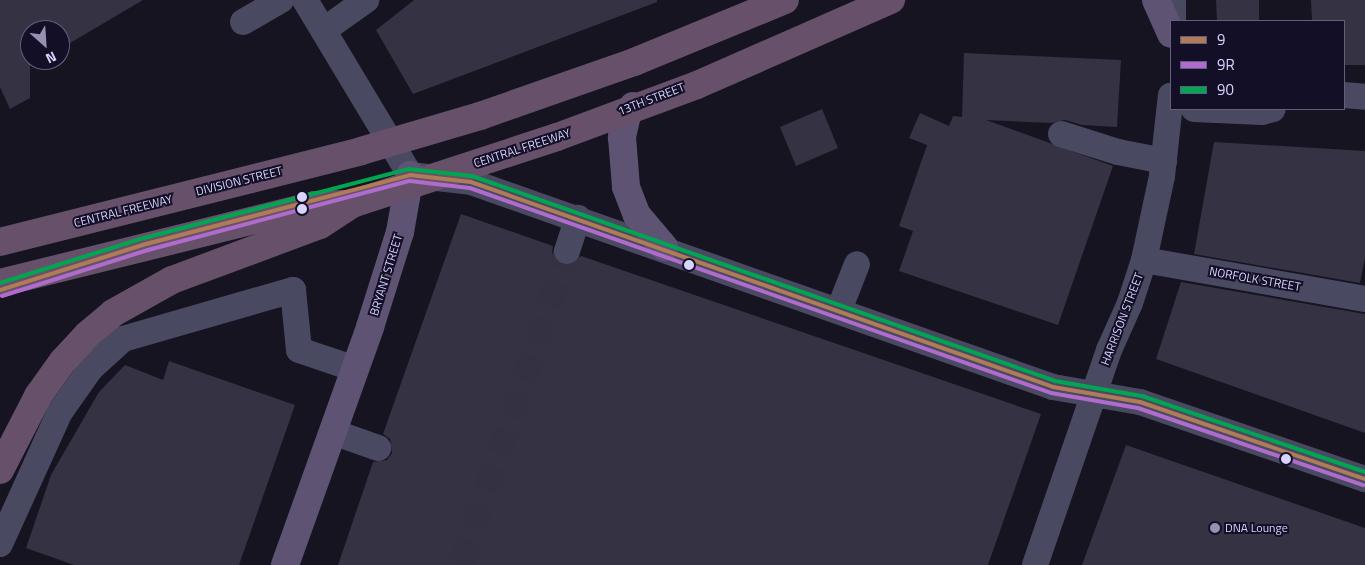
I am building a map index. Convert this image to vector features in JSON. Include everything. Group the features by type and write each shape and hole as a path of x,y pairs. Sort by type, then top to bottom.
{"highway":[{"name":"CENTRAL FREEWAY","path":"0,242 360,151 480,116 634,62 785,0"},
{"name":"CENTRAL FREEWAY","path":"0,470 38,396 63,362 87,335 114,313 172,280 320,225 352,204 557,137 697,85 891,0"},
{"path":"0,284 315,205 352,204"}],"main road":[{"path":"392,140 583,77 774,0"},
{"name":"13TH STREET","path":"410,175 514,146 633,106 757,56 883,0"},
{"path":"1156,0 1170,32"},
{"path":"633,106 627,115 622,137 626,187 637,215 664,248"},
{"name":"DIVISION STREET","path":"0,246 392,140"},
{"path":"0,290 146,244 410,175"},
{"name":"BRYANT STREET","path":"285,565 355,369 400,232 410,175"}],"street":[{"path":"243,22 281,0"},
{"path":"305,0 392,140 410,175 471,182 664,248 1053,387 1140,402 1365,479"},
{"path":"324,30 366,0"},
{"path":"1173,0 1173,20"},
{"path":"1345,95 1365,97"},
{"name":"HARRISON STREET","path":"1035,565 1094,393 1144,260 1176,110"},
{"path":"1238,110 1262,112 1269,110"},
{"path":"1061,134 1118,152 1164,161"},
{"path":"567,251 578,218"},
{"name":"NORFOLK STREET","path":"1144,260 1365,300"},
{"path":"840,310 857,264"},
{"path":"0,544 60,412 91,368 123,339 293,290 300,350 355,369"},
{"path":"333,432 378,448"}],"building":[{"path":"0,0 143,0 70,43 70,20 20,20 20,70 30,70 30,98 10,109 0,87"},
{"path":"414,0 657,0 657,2 413,94 376,30"},
{"path":"1216,0 1259,0 1259,20 1217,20"},
{"path":"1311,0 1365,0 1365,65 1345,65 1345,20 1312,20"},
{"path":"964,53 1121,60 1117,127 1082,125 1065,120 1051,123 986,120 1113,166 1058,325 899,271 913,231 899,226 927,145 909,138 920,113 949,126 953,116 962,117"},
{"path":"822,109 838,148 796,166 780,127"},
{"path":"1214,142 1365,151 1365,257 1360,283 1194,254"},
{"path":"461,214 553,246 552,254 562,265 570,266 581,256 1041,414 988,565 338,565 373,462 387,460 392,453 390,439 383,434"},
{"path":"1181,282 1365,314 1365,433 1156,359"},
{"path":"169,361 295,405 239,565 74,565 26,548 51,475 99,392 125,365 163,380"},
{"path":"1126,445 1365,528 1365,565 1082,565"}],"tunnel":[{"path":"461,565 567,251"}],"transit line":[{"name":"90","path":"0,283 144,238 408,169 472,176 1055,381 1142,396 1365,472"},
{"name":"9","path":"0,290 146,244 410,175 471,182 1053,387 1140,402 1365,479"},
{"name":"9R","path":"2,296 148,250 410,181 470,188 1051,393 1138,408 1363,485"}],"place":[{"name":"DNA Lounge","path":"1215,528"}]}
